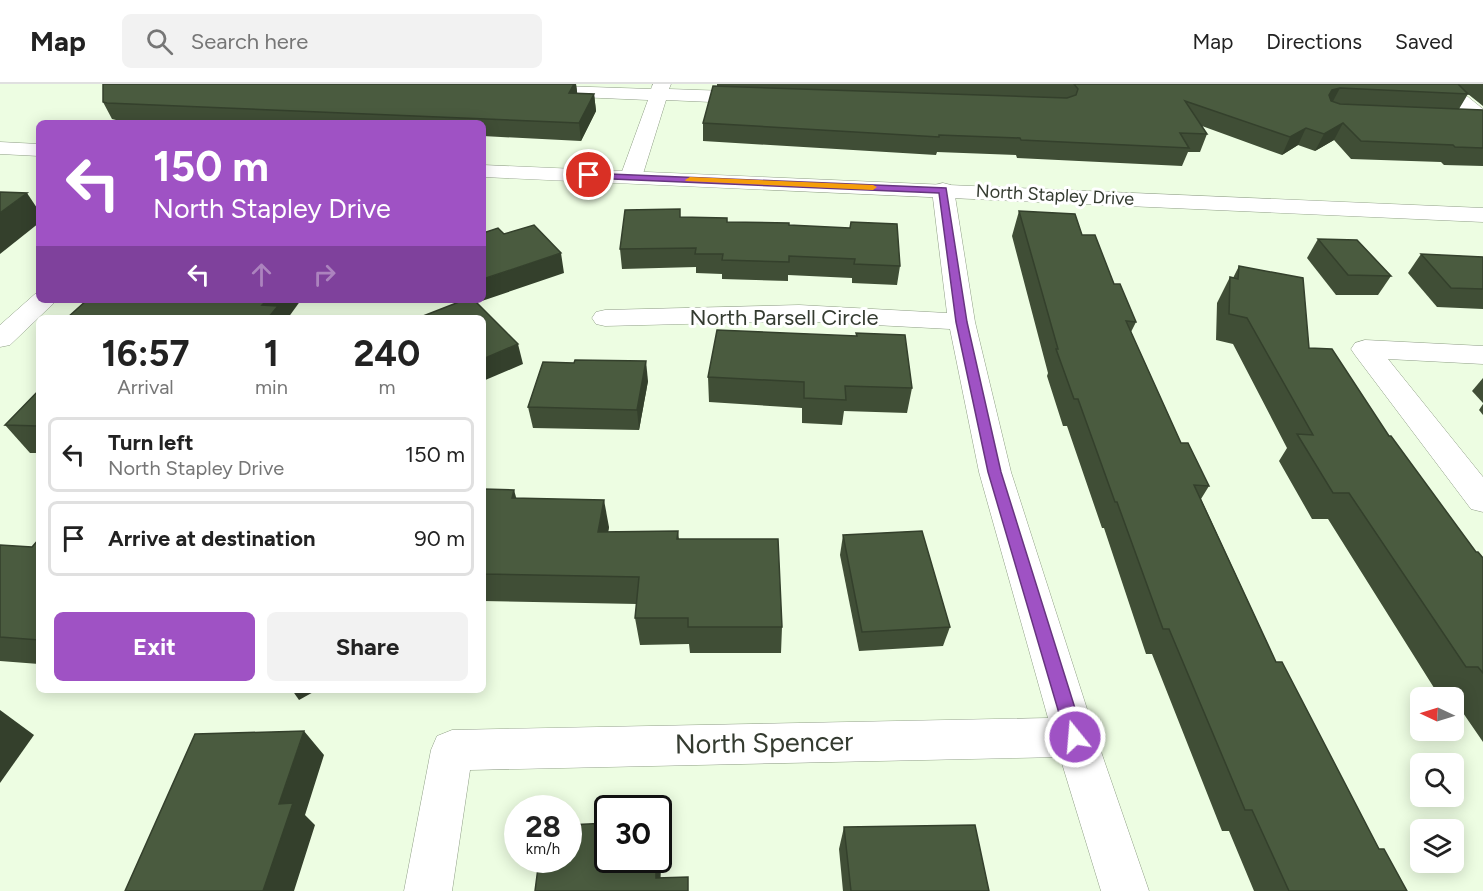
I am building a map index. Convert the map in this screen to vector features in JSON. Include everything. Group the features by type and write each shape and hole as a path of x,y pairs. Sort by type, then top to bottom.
{"street":[{"path":"1441,84 1483,119"},
{"path":"518,89 660,89 777,98"},
{"path":"631,177 660,89"},
{"path":"1447,117 1483,119"},
{"path":"0,148 36,150"},
{"name":"North Stapley Drive","path":"486,171 1483,215"},
{"path":"943,190 962,322 995,472 1075,737 1125,891"},
{"path":"0,313 36,283"},
{"path":"0,339 41,303"},
{"name":"North Parsell Circle","path":"605,318 799,313 962,322"},
{"path":"1483,355 1365,349 1483,500"},
{"name":"North Spencer","path":"428,891 452,750 1075,737"}],"building":[{"path":"103,84 574,84 569,93 594,94 579,123 107,103 103,102"},
{"path":"1074,84 1458,84 1468,94 1340,88 1332,90 1329,95 1331,101 1340,104 1483,110 1483,148 1361,141 1343,123 1324,134 1306,128 1290,137 1185,101 1207,134 1180,133 1189,148 1021,140 1020,138 939,135 939,137 703,123 713,86 1067,98 1076,95 1078,89"},
{"path":"0,192 27,193 0,213"},
{"path":"680,209 680,217 727,218 727,222 789,223 789,225 850,228 851,222 897,224 900,266 854,264 855,259 789,256 789,262 722,260 723,254 695,254 696,248 620,249 625,210"},
{"path":"1019,211 1075,214 1082,235 1095,235 1114,284 1120,284 1136,322 1126,321 1181,443 1188,443 1209,486 1194,485 1276,662 1282,662 1379,849 1384,849 1407,891 1289,891 1252,810 1245,810 1169,629 1163,629 1078,399 1074,399 1056,349 1058,349"},
{"path":"534,225 561,253 486,278 486,232 498,228 504,234"},
{"path":"1318,239 1357,240 1391,276 1348,275"},
{"path":"1421,254 1483,257 1483,289 1451,288"},
{"path":"1239,266 1303,278 1309,348 1332,349 1389,436 1476,552 1483,558 1483,673 1478,667 1466,667 1349,493 1333,493 1297,434 1313,435 1247,318 1229,314 1230,277 1238,279"},
{"path":"84,303 264,303 262,305 278,306 270,315 70,315"},
{"path":"456,303 477,303 518,344 486,358 486,315 426,315"},
{"path":"717,330 857,336 856,333 905,335 912,388 845,386 846,400 804,398 804,382 708,377"},
{"path":"575,360 646,361 637,410 528,407 543,362 574,363"},
{"path":"36,393 36,426 5,425"},
{"path":"486,489 514,490 512,498 604,500 598,532 678,531 677,539 778,539 782,627 688,627 688,618 635,618 639,577 486,574"},
{"path":"922,531 950,627 862,632 843,535"},
{"path":"36,542 36,640 0,637 0,545 32,547"},
{"path":"304,731 279,804 293,803 263,891 125,891 195,734"},
{"path":"582,824 594,824 594,873 656,873 656,878 688,877 688,891 535,891 537,873 582,873"},
{"path":"975,825 989,891 851,891 844,827"}],"slow traffic":[{"path":"690,180 873,187"}],"route":[{"path":"589,175 943,190 962,322 995,472 1075,737"}]}
